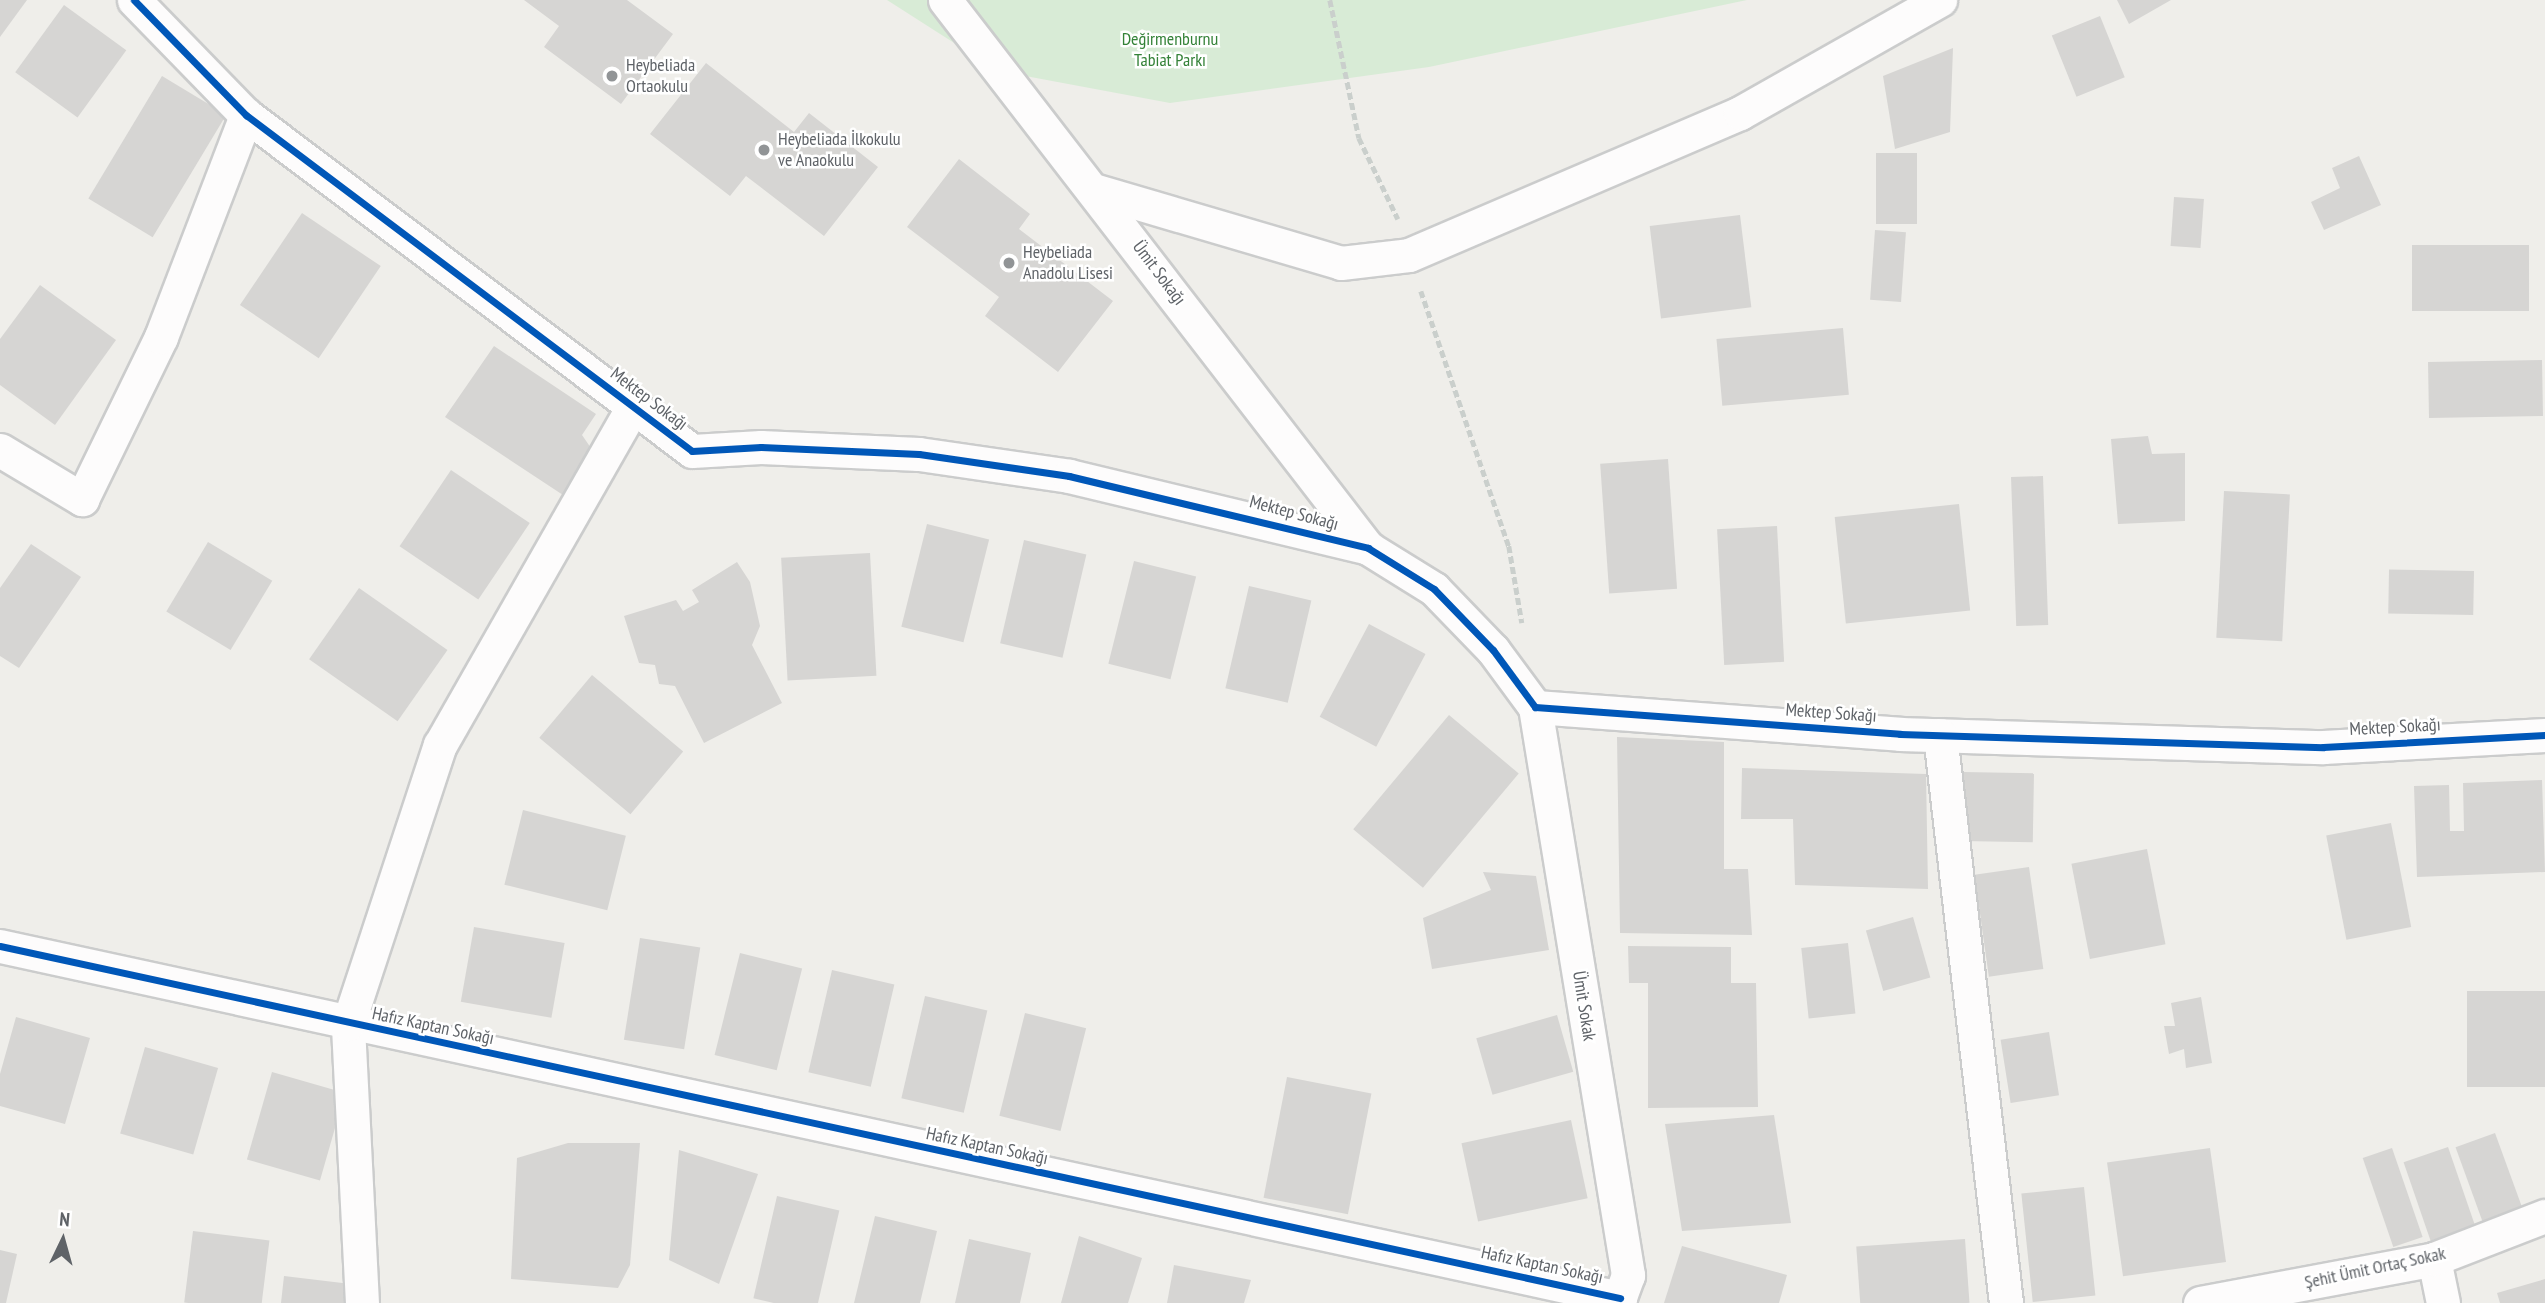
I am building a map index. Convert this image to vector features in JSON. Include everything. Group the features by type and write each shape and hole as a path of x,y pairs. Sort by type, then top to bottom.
{"street":[{"name":"Mektep Sokağı","path":"134,0 246,115 692,451 761,447 919,454 1069,475 1368,548 1434,589 1493,650 1535,707 1940,735 2323,747 2545,735"},
{"name":"Ümit Sokağı","path":"946,0 1097,191 1368,548"},
{"path":"1097,191 1341,263 1409,255 1740,113 1940,0"},
{"path":"0,450 82,499 161,337 246,115"},
{"path":"362,1303 348,1024 440,745 634,407"},
{"name":"Ümit Sokak","path":"1535,707 1628,1275 1619,1300"},
{"path":"1940,735 2006,1303"},
{"name":"Hafız Kaptan Sokağı","path":"0,946 1619,1300"},
{"name":"Şehit Ümit Ortaç Sokak","path":"2200,1303 2434,1259 2545,1216"},
{"path":"2434,1259 2443,1303"}],"path":[{"path":"1330,0 1359,138 1394,202 1409,255 1509,546 1522,626"}],"green space":[{"name":"Değirmenburnu Tabiat Parkı","path":"887,0 1747,0 1429,67 1170,103 998,71"}],"building":[{"path":"0,0 27,0 0,37"},
{"name":"Heybeliada Ortaokulu","path":"524,0 627,0 673,34 621,104 544,47 559,26"},
{"path":"2117,0 2171,0 2129,24"},
{"path":"64,5 126,50 78,117 15,72"},
{"path":"2100,16 2125,77 2077,97 2052,35"},
{"path":"1953,48 1950,132 1895,149 1883,76"},
{"name":"Heybeliada İlkokulu ve Anaokulu","path":"706,63 794,132 809,113 878,167 824,236 746,176 730,196 650,134"},
{"path":"162,76 226,115 153,237 88,199"},
{"path":"1876,153 1917,153 1917,224 1876,224"},
{"path":"2359,156 2381,205 2324,230 2311,202 2340,188 2332,168"},
{"name":"Heybeliada Anadolu Lisesi","path":"959,159 1030,214 1019,229 1113,301 1058,372 985,316 999,297 907,227"},
{"path":"2174,197 2204,199 2201,248 2171,246"},
{"path":"302,213 381,266 319,358 240,305"},
{"path":"1740,215 1751,307 1661,318 1650,226"},
{"path":"1875,230 1906,232 1901,302 1870,300"},
{"path":"2412,245 2529,245 2529,311 2412,311"},
{"path":"40,285 116,340 55,425 0,385 0,339"},
{"path":"1843,328 1849,395 1722,406 1716,339"},
{"path":"494,346 596,414 582,435 593,451 563,495 445,417"},
{"path":"2542,360 2543,416 2429,418 2428,362"},
{"path":"2148,436 2152,454 2185,453 2185,521 2118,524 2111,439"},
{"path":"1668,459 1677,589 1609,593 1600,464"},
{"path":"451,470 530,523 478,599 400,546"},
{"path":"2043,476 2048,625 2016,626 2011,477"},
{"path":"2224,491 2290,494 2282,641 2216,638"},
{"path":"1959,504 1970,610 1846,623 1835,517"},
{"path":"927,524 989,539 963,642 901,627"},
{"path":"1777,526 1784,662 1724,665 1717,529"},
{"path":"1024,540 1086,554 1063,658 1000,643"},
{"path":"208,542 272,581 231,650 166,611"},
{"path":"31,544 81,577 19,668 0,656 0,588"},
{"path":"870,553 876,676 788,680 781,558"},
{"path":"1134,561 1196,576 1170,679 1108,664"},
{"path":"737,562 750,582 760,626 752,645 782,703 704,743 675,686 659,684 655,665 639,663 624,616 676,600 683,611 699,602 692,590"},
{"path":"2389,570 2474,571 2473,615 2388,614"},
{"path":"1249,586 1311,600 1288,703 1225,688"},
{"path":"359,588 447,650 398,721 309,659"},
{"path":"1369,624 1426,654 1376,747 1320,717"},
{"path":"592,675 683,751 630,814 539,738"},
{"path":"1449,715 1519,773 1423,888 1353,829"},
{"path":"1617,737 1724,742 1724,869 1748,869 1752,935 1620,933"},
{"path":"1742,768 1926,774 1928,889 1795,885 1793,819 1741,819"},
{"path":"1963,772 2034,773 2033,842 1962,841"},
{"path":"2542,780 2545,872 2417,877 2414,786 2449,785 2450,831 2464,831 2463,783"},
{"path":"523,810 626,836 607,910 504,885"},
{"path":"2391,823 2411,927 2346,940 2326,836"},
{"path":"2147,849 2166,944 2090,959 2071,864"},
{"path":"2029,867 2043,969 1989,977 1975,875"},
{"path":"1483,872 1536,876 1549,950 1432,969 1423,918 1491,890"},
{"path":"1913,917 1930,978 1883,991 1866,931"},
{"path":"474,927 565,943 551,1018 461,1002"},
{"path":"640,938 700,948 684,1049 624,1040"},
{"path":"1848,943 1855,1014 1809,1019 1801,948"},
{"path":"1628,946 1731,947 1731,983 1756,983 1758,1107 1648,1108 1648,983 1629,983"},
{"path":"740,953 802,968 777,1070 715,1055"},
{"path":"832,970 894,984 871,1087 808,1072"},
{"path":"2467,991 2545,991 2545,1087 2467,1087"},
{"path":"925,996 987,1010 964,1113 901,1098"},
{"path":"2201,997 2212,1063 2186,1068 2184,1049 2169,1054 2164,1026 2175,1026 2171,1003"},
{"path":"1025,1013 1086,1028 1060,1131 999,1116"},
{"path":"1557,1015 1573,1072 1493,1095 1476,1038"},
{"path":"16,1017 90,1038 65,1124 0,1106 0,1074"},
{"path":"2049,1032 2059,1095 2011,1103 2001,1040"},
{"path":"145,1047 218,1068 193,1154 120,1134"},
{"path":"272,1072 345,1093 320,1180 247,1159"},
{"path":"1287,1077 1371,1093 1348,1214 1264,1198"},
{"path":"1774,1115 1791,1223 1682,1231 1665,1124"},
{"path":"1571,1120 1588,1198 1478,1222 1461,1143"},
{"path":"2495,1133 2523,1209 2483,1223 2456,1147"},
{"path":"568,1143 640,1143 630,1265 618,1288 511,1279 517,1158"},
{"path":"2448,1147 2475,1225 2431,1241 2404,1162"},
{"path":"2210,1148 2226,1262 2123,1276 2107,1162"},
{"path":"2392,1148 2423,1237 2393,1247 2363,1158"},
{"path":"679,1150 758,1174 719,1284 669,1260"},
{"path":"2084,1187 2095,1295 2033,1302 2021,1194"},
{"path":"777,1196 839,1210 818,1303 774,1303 753,1298"},
{"path":"875,1216 937,1231 920,1303 854,1303"},
{"path":"193,1231 269,1240 262,1303 184,1302"},
{"path":"1079,1236 1142,1258 1128,1303 1061,1303"},
{"path":"969,1239 1031,1253 1020,1303 955,1303"},
{"path":"1965,1239 1969,1303 1860,1303 1856,1247"},
{"path":"1682,1246 1787,1275 1779,1303 1664,1303"},
{"path":"0,1250 17,1254 6,1303 0,1303"},
{"path":"1174,1265 1251,1280 1244,1303 1167,1303"},
{"path":"284,1276 359,1285 358,1303 281,1303"},
{"path":"2545,1279 2545,1303 2500,1303 2497,1293"}],"cycle path":[{"path":"134,0 246,115 692,451 761,447 919,454 1069,476 1368,548 1434,589 1493,650 1535,707 1900,734 2323,747 2545,735"},
{"path":"0,946 1620,1298"}],"place":[{"name":"Heybeliada Ortaokulu","path":"612,76"},
{"name":"Heybeliada İlkokulu ve Anaokulu","path":"764,150"},
{"name":"Heybeliada Anadolu Lisesi","path":"1009,263"}]}
